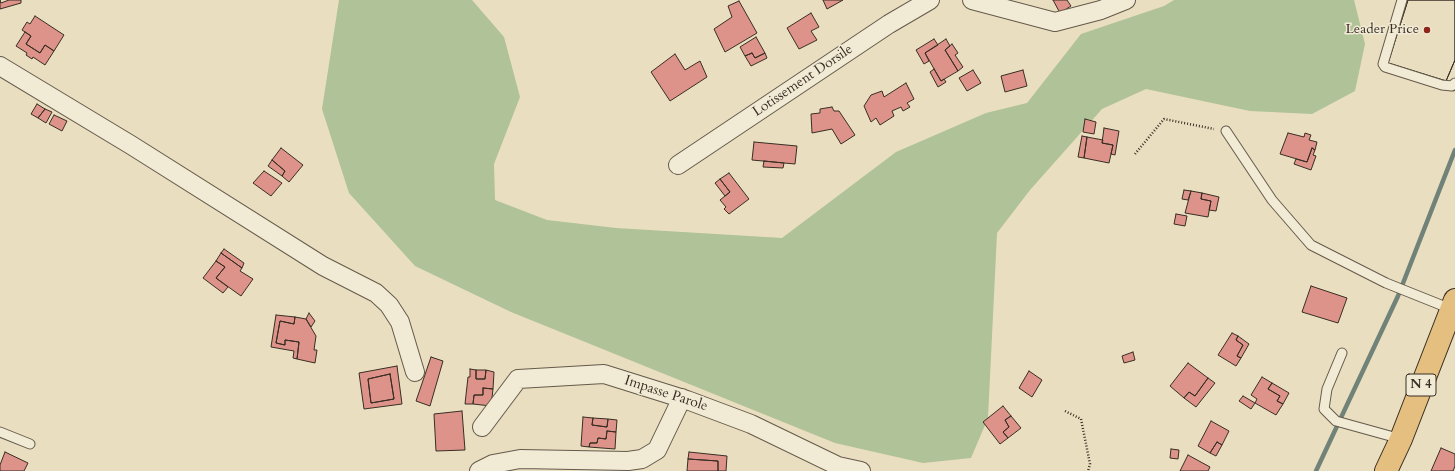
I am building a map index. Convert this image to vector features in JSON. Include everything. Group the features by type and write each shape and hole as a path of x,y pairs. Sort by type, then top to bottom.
{"main road":[{"name":"N 4","path":"1386,471 1401,439 1453,304"}],"street":[{"name":"Lotissement Dorsile","path":"678,164 889,24 930,0"},
{"path":"973,0 1055,22 1101,10 1126,0"},
{"path":"0,66 323,266 376,293 388,305 400,322 415,372"},
{"name":"Impasse Parole","path":"482,427 518,379 604,374 682,398 751,424 837,469 861,471"},
{"path":"479,471 493,464 520,459 628,461 642,459 657,450 682,398"}],"lane":[{"path":"1402,0 1383,64 1385,67 1442,85 1452,86 1455,83"},
{"path":"1226,131 1272,200 1311,245 1386,284 1407,292 1453,304"},
{"path":"1342,353 1327,389 1324,409 1336,421 1401,439"},
{"path":"0,432 30,444"}],"path":[{"path":"1135,154 1164,119 1226,131"},
{"path":"1065,411 1081,419 1090,464 1088,471"}],"green space":[{"path":"339,0 472,0 504,37 520,97 494,164 495,200 547,220 616,228 782,238 896,152 986,113 1027,103 1081,34 1164,6 1174,0 1354,0 1365,44 1355,91 1312,114 1250,111 1146,89 1102,109 1030,190 997,233 988,418 971,458 923,463 835,443 511,312 415,266 349,193 322,109"}],"building":[{"path":"0,0 1,3 9,0 21,0 21,3 0,9"},
{"path":"823,0 843,0 827,9"},
{"path":"1053,0 1067,0 1071,6 1060,13"},
{"name":"Leader Price","path":"1408,0 1455,0 1455,60 1446,81 1388,63"},
{"name":"Leader Price","path":"1408,0 1455,0 1455,60 1446,81 1388,63"},
{"path":"739,1 757,33 725,52 714,29 732,17 728,6"},
{"path":"811,13 819,27 811,31 817,40 799,49 787,28"},
{"path":"35,16 64,35 54,51 45,45 40,53 26,44 31,36 22,30 27,22 30,24"},
{"path":"25,32 31,36 26,44 40,53 45,45 54,51 45,65 33,57 32,59 26,55 27,53 16,46"},
{"path":"756,37 765,53 755,58 752,53 745,56 740,47"},
{"path":"934,39 938,45 925,53 929,61 924,64 916,50"},
{"path":"946,39 950,46 945,50 958,71 941,81 925,53"},
{"path":"952,44 958,53 955,55 963,67 958,71 945,50"},
{"path":"752,53 755,58 765,53 767,58 751,66 745,56"},
{"path":"675,54 685,70 700,61 707,77 670,101 651,72"},
{"path":"934,69 941,81 944,79 946,82 938,87 930,72"},
{"path":"973,70 981,83 967,91 959,78"},
{"path":"1023,70 1027,86 1005,92 1001,76"},
{"path":"906,83 914,99 907,103 910,107 903,111 901,107 892,111 894,116 880,125 876,118 871,122 864,106 871,95 882,91 884,97"},
{"path":"37,104 45,109 38,118 31,114"},
{"path":"832,107 834,111 839,111 855,135 841,144 832,129 812,133 811,114 820,113 820,109"},
{"path":"45,109 52,112 46,123 38,118"},
{"path":"54,115 67,121 62,131 49,124"},
{"path":"1085,119 1096,122 1094,134 1083,132"},
{"path":"1104,128 1119,131 1115,155 1111,154 1113,145 1102,143"},
{"path":"1288,133 1304,137 1305,133 1311,135 1309,140 1317,142 1315,150 1312,148 1307,162 1280,154"},
{"path":"1082,136 1087,137 1084,158 1078,157"},
{"path":"1087,137 1103,140 1102,143 1113,145 1109,163 1084,158"},
{"path":"754,142 797,146 795,164 752,160"},
{"path":"281,148 303,165 289,182 282,176 285,171 272,160"},
{"path":"1312,148 1315,150 1313,155 1316,156 1311,170 1294,164 1296,159 1307,162"},
{"path":"272,160 285,171 282,176 268,166"},
{"path":"764,161 784,163 783,168 763,167"},
{"path":"264,171 282,183 271,196 253,183"},
{"path":"729,173 749,199 729,214 724,209 726,207 720,200 730,192 720,179"},
{"path":"720,179 730,192 725,196 715,183"},
{"path":"1184,190 1191,191 1188,200 1182,199"},
{"path":"1191,191 1202,193 1201,199 1211,201 1208,217 1185,213"},
{"path":"1202,193 1219,197 1216,211 1209,210 1211,201 1201,199"},
{"path":"1176,214 1187,216 1185,226 1174,224"},
{"path":"224,249 244,263 242,268 221,253"},
{"path":"221,253 242,268 240,271 253,279 241,296 216,278 225,267 216,261"},
{"path":"216,261 225,267 216,278 228,287 223,293 203,278"},
{"path":"1311,286 1347,298 1338,323 1302,312"},
{"path":"309,313 315,321 311,327 306,319"},
{"path":"276,315 295,317 294,324 280,321 276,343 285,345 285,340 299,342 297,359 293,358 294,351 271,347"},
{"path":"295,317 306,319 316,336 314,350 317,350 315,363 297,359 299,342 285,340 285,345 276,343 280,321 294,324"},
{"path":"1232,333 1238,336 1236,340 1243,345 1237,356 1241,358 1236,366 1218,355"},
{"path":"1238,336 1249,344 1241,358 1237,356 1243,345 1236,340"},
{"path":"1133,352 1135,360 1124,363 1122,356"},
{"path":"431,357 443,361 430,406 416,401"},
{"path":"1188,363 1208,378 1195,396 1189,392 1184,398 1170,386"},
{"path":"397,366 402,404 364,409 359,373","holes":["390,374 394,399 371,403 368,379"]},
{"path":"470,369 476,370 476,379 485,379 486,370 494,372 493,389 483,388 483,395 474,395 473,404 465,404 468,377 470,377"},
{"path":"476,370 486,370 485,379 476,379"},
{"path":"1029,371 1042,380 1032,397 1019,388"},
{"path":"390,374 394,399 371,403 368,379"},
{"path":"1262,377 1272,383 1268,389 1280,396 1277,401 1283,404 1276,415 1255,403 1257,399 1251,395"},
{"path":"1208,378 1215,383 1196,407 1184,398 1189,392 1195,396"},
{"path":"1272,383 1289,393 1283,404 1277,401 1280,396 1268,389"},
{"path":"483,388 493,389 491,406 473,404 474,395 483,395"},
{"path":"1243,396 1255,403 1251,409 1239,401"},
{"path":"1003,406 1011,416 1005,420 1009,427 1003,432 1008,438 1000,444 983,422"},
{"path":"462,411 465,450 436,451 434,414"},
{"path":"1011,416 1021,428 1008,438 1003,432 1009,427 1005,420"},
{"path":"583,417 593,418 592,425 607,427 608,419 617,420 616,432 607,431 606,439 598,438 597,443 590,443 589,447 581,446"},
{"path":"593,418 608,419 607,427 592,425"},
{"path":"1211,421 1229,431 1222,445 1217,442 1210,453 1198,446"},
{"path":"607,431 616,432 615,449 589,447 590,443 597,443 598,438 606,439"},
{"path":"1217,442 1222,445 1216,456 1210,453"},
{"path":"1441,448 1455,454 1455,466 1453,471 1431,471"},
{"path":"1171,449 1179,450 1178,459 1170,458"},
{"path":"5,452 28,463 24,471 0,471 0,465"},
{"path":"689,452 727,456 726,471 718,471 718,461 688,459"},
{"path":"1188,455 1210,467 1208,471 1180,471"},
{"path":"688,459 718,461 718,471 687,471"}],"waterway":[{"path":"1316,471 1398,296 1455,150"}],"place":[{"name":"Leader Price","path":"1427,30"}]}
